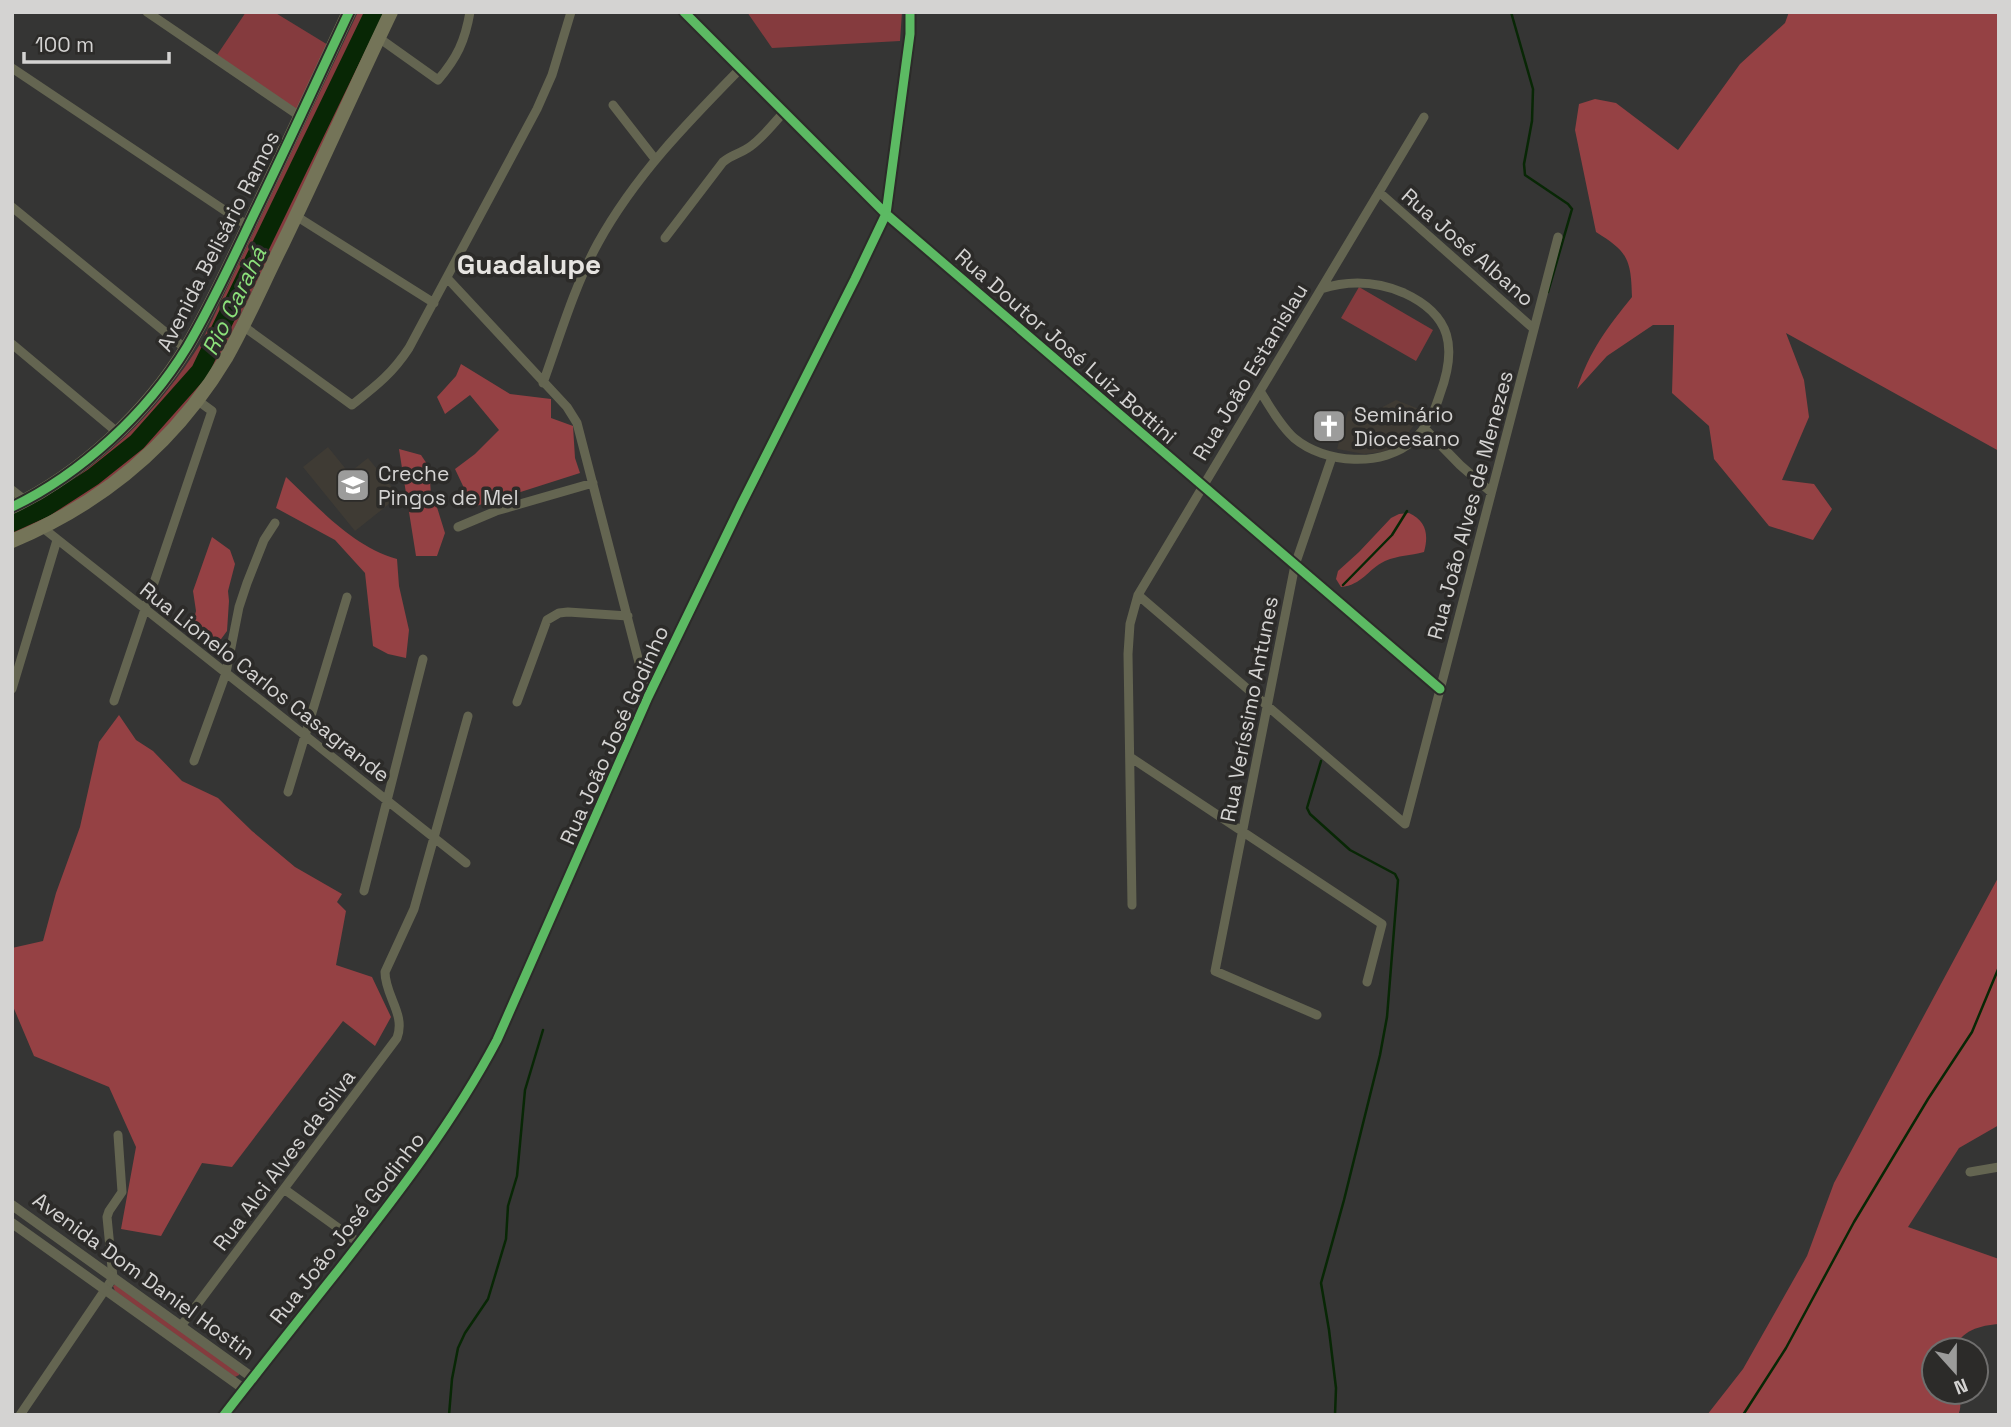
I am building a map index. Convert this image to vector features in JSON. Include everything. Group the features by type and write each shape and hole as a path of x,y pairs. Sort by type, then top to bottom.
{"main road":[{"path":"12,541 43,528 120,480 164,440 197,400 220,367 243,326 391,12"},
{"name":"Avenida Belisário Ramos","path":"19,504 52,486 78,467 117,432 155,392 186,349 301,117 346,14"}],"street":[{"path":"147,12 301,117"},
{"path":"379,38 438,80 463,44 470,12"},
{"path":"243,326 352,405 393,371 448,279 544,94 571,12"},
{"name":"Rua Doutor José Luiz Bottini","path":"684,12 886,214 1440,689"},
{"name":"Rua João José Godinho","path":"224,1415 436,1143 497,1040 648,697 886,214 910,34 910,12"},
{"path":"12,68 248,226"},
{"path":"543,383 569,310 597,245 618,210 655,159 740,69"},
{"path":"613,105 655,159"},
{"path":"665,238 723,162 746,150 784,112"},
{"name":"Rua João Estanislau","path":"1132,905 1128,640 1138,595 1424,117"},
{"name":"Rua José Albano","path":"1379,192 1534,329"},
{"path":"12,206 186,349"},
{"path":"296,216 434,303"},
{"name":"Rua João Alves de Menezes","path":"1267,706 1405,824 1558,237"},
{"path":"448,279 567,407 577,423 648,697"},
{"path":"1259,391 1282,425 1295,438 1313,450 1332,457 1361,459 1390,454 1413,440 1424,428 1438,402 1450,358 1449,343 1439,319 1413,298 1378,284 1350,282 1321,289"},
{"path":"12,344 117,432"},
{"path":"114,701 212,411 197,400"},
{"path":"1424,428 1491,492"},
{"name":"Rua Veríssimo Antunes","path":"1317,1015 1215,971 1295,565 1332,457"},
{"path":"458,527 496,511 593,483"},
{"path":"12,490 19,504"},
{"path":"194,761 226,673 239,607 247,583 264,540 275,523"},
{"name":"Rua Lionelo Carlos Casagrande","path":"43,528 466,863"},
{"path":"12,689 57,540"},
{"path":"1138,595 1267,706"},
{"path":"288,792 347,597"},
{"path":"517,702 547,620 559,613 568,612 628,616"},
{"path":"364,891 423,659"},
{"path":"434,837 468,716"},
{"path":"1130,757 1382,924 1367,982"},
{"name":"Rua Alci Alves da Silva","path":"181,1326 397,1038 401,1028 397,1010 388,992 385,972 414,909 434,837"},
{"path":"16,1413 113,1278 107,1217 108,1211 122,1192 118,1135"},
{"path":"1970,1172 1999,1167"},
{"path":"284,1189 359,1243"},
{"name":"Avenida Dom Daniel Hostin","path":"12,1205 253,1378"},
{"name":"Avenida Dom Daniel Hostin","path":"12,1223 244,1389"}],"shaded area":[{"path":"246,12 274,12 333,48 301,117 215,58"},
{"path":"358,12 385,12 224,349 200,386 173,420 139,455 83,499 12,536 12,516 41,500 95,463 142,419 184,369 202,341"},
{"path":"747,12 902,12 900,41 772,48"},
{"path":"1789,12 1999,12 1999,451 1786,333 1804,380 1809,417 1782,480 1814,484 1832,509 1813,540 1769,526 1714,459 1709,426 1672,393 1674,325 1653,325 1607,356 1577,389 1600,340 1632,297 1626,258 1615,245 1596,232 1575,130 1579,104 1595,99 1616,103 1678,150 1740,64 1785,23"},
{"path":"1359,287 1433,330 1416,361 1341,318"},
{"path":"461,364 510,394 551,399 551,418 573,426 575,458 580,473 473,507 455,469 499,430 470,395 445,414 437,397 456,376"},
{"path":"1396,400 1424,411 1399,446 1364,454 1337,449 1348,411 1375,411"},
{"name":"Creche Pingos de Mel","path":"328,447 349,473 368,458 399,496 355,531 303,467"},
{"path":"399,449 421,455 429,467 431,495 445,533 437,556 416,556"},
{"path":"286,477 351,536 397,559 399,586 409,630 406,658 388,654 373,646 365,573 335,540 276,508"},
{"path":"1409,513 1423,524 1425,529 1424,552 1385,561 1354,583 1341,587 1336,579 1338,571 1391,518"},
{"path":"212,537 230,550 235,564 228,591 227,631 213,650 191,632 196,611 193,591"},
{"path":"119,715 136,740 153,751 182,781 218,798 295,867 342,894 337,902 346,911 336,965 372,977 391,1017 375,1046 343,1021 232,1167 202,1163 161,1236 121,1229 136,1147 109,1087 34,1056 12,1004 12,948 43,941 56,893 80,827 99,742"},
{"path":"1999,876 1999,1125 1959,1148 1908,1227 1999,1259 1999,1324 1972,1330 1964,1336 1920,1336 1920,1406 1960,1406 1958,1415 1707,1415 1743,1369 1807,1256 1834,1183"},
{"path":"116,1284 239,1375 235,1377 115,1291 113,1286"}],"waterway":[{"name":"Rio Carahá","path":"12,523 45,508 93,477 137,442 200,371 374,12"},
{"path":"1511,12 1533,89 1525,175 1572,209 1548,292"},
{"path":"1343,585 1392,535 1407,511"},
{"path":"1321,761 1307,808 1310,814 1350,850 1395,874 1398,880 1387,1017 1380,1055 1321,1283 1336,1388 1335,1415"},
{"path":"1743,1415 1786,1348 1854,1222 1972,1032 1999,967"},
{"path":"449,1415 458,1348 488,1299 506,1239 508,1206 517,1176 525,1090 543,1030"}],"cycle path":[{"path":"12,507 38,493 87,459 132,418 171,371 197,330 223,279 349,12"},
{"path":"684,12 886,214 1440,689"},
{"path":"224,1415 403,1186 462,1100 497,1040 648,697 886,214 910,34 910,12"}],"place":[{"name":"Seminário Diocesano","path":"1329,426"},
{"name":"Creche Pingos de Mel","path":"353,485"}],"district":[{"name":"Guadalupe","path":"529,264"}]}
